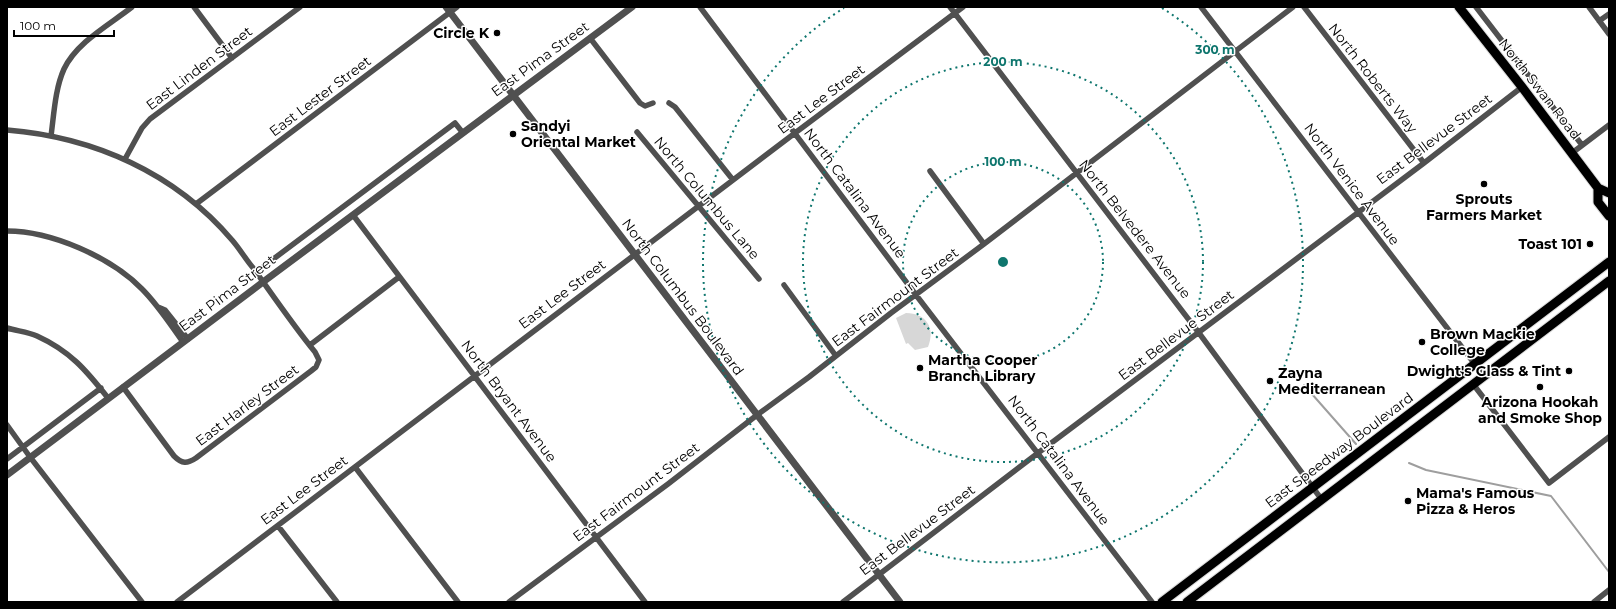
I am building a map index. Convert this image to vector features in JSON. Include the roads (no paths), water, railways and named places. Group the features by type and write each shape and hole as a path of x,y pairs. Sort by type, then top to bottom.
{"main road":[{"name":"North Swan Road","path":"1459,7 1522,87 1598,188 1609,193"},
{"name":"North Swan Road","path":"1598,188 1598,202 1609,216"},
{"name":"East Speedway Boulevard","path":"1162,602 1609,262"},
{"name":"East Speedway Boulevard","path":"1187,602 1609,281"}],"street":[{"path":"51,136 60,80 68,62 85,43 132,7"},
{"path":"194,7 232,58"},
{"name":"East Linden Street","path":"125,159 142,128 150,119 300,7"},
{"name":"East Lester Street","path":"196,204 448,10 457,7"},
{"name":"East Pima Street","path":"7,475 185,340 632,7"},
{"name":"North Catalina Avenue","path":"700,7 916,295 1152,602"},
{"name":"North Belvedere Avenue","path":"950,7 1199,333 1322,500"},
{"name":"East Lee Street","path":"177,602 963,7"},
{"name":"North Venice Avenue","path":"1201,7 1484,376"},
{"name":"East Fairmount Street","path":"509,602 984,244 1293,7"},
{"name":"North Roberts Way","path":"1304,7 1424,163"},
{"name":"North Swan Road","path":"1476,7 1582,145"},
{"path":"1589,7 1609,34"},
{"name":"North Columbus Boulevard","path":"448,10 900,602"},
{"path":"1599,21 1609,14"},
{"path":"590,38 640,103 645,106 653,103"},
{"name":"East Bellevue Street","path":"843,602 1038,453 1424,163 1522,87"},
{"path":"669,103 675,107 733,180"},
{"name":"East Pima Street","path":"256,272 455,123 463,133"},
{"path":"1572,153 1609,126"},
{"path":"7,130 51,136 93,147 125,159 166,181 196,204 232,240 310,345 399,277"},
{"name":"North Columbus Lane","path":"637,132 758,279"},
{"path":"930,171 984,244"},
{"name":"North Bryant Avenue","path":"353,215 645,602"},
{"path":"7,231 47,237 73,246 100,258 119,270 141,288 185,340"},
{"path":"784,285 836,356"},
{"path":"7,328 36,336 66,352 84,367 108,398"},
{"name":"East Harley Street","path":"123,387 174,456 181,462 186,463 196,458 311,371 318,362 318,356 310,345"},
{"path":"1473,384 1549,483 1609,437"},
{"path":"7,459 101,388"},
{"path":"7,425 142,602"},
{"path":"355,466 458,602"},
{"path":"278,526 337,602"},
{"path":"1594,602 1609,590"}],"waterway":[{"path":"1304,385 1356,444"},
{"path":"1409,463 1426,470 1551,496 1609,572"}],"place":[{"name":"Circle K","path":"497,33"},
{"name":"Sandyi Oriental Market","path":"513,134"},
{"name":"Sprouts Farmers Market","path":"1484,184"},
{"name":"Toast 101","path":"1590,244"},
{"name":"Brown Mackie College","path":"1422,342"},
{"name":"Martha Cooper Branch Library","path":"920,368"},
{"name":"Dwight's Glass & Tint","path":"1569,371"},
{"name":"Zayna Mediterranean","path":"1270,381"},
{"name":"Arizona Hookah and Smoke Shop","path":"1540,387"},
{"name":"Mama's Famous Pizza & Heros","path":"1408,501"}]}
